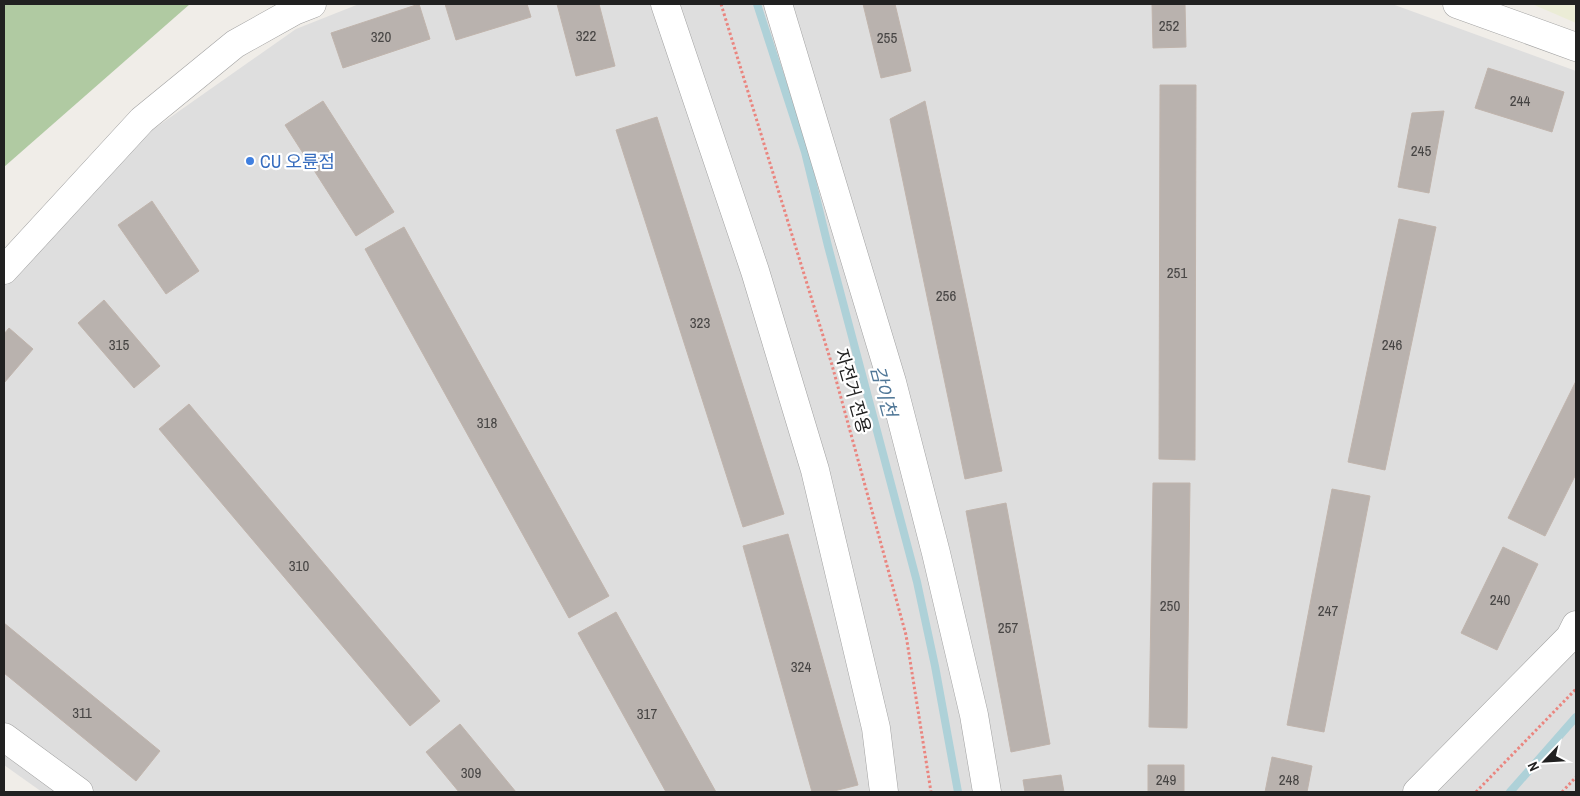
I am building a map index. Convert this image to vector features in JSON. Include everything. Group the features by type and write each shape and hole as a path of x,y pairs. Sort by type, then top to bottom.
{"street":[{"path":"4,270 142,120 235,44 294,11 312,4"},
{"path":"665,4 755,271 815,470 876,728 884,792"},
{"path":"778,4 892,382 936,553 972,706 986,792"},
{"path":"1457,4 1576,47"},
{"path":"1417,792 1570,637 1576,625"},
{"path":"4,737 78,792"}],"path":[{"name":"자전거 전용","path":"720,4 832,365 906,635 931,792"},
{"path":"1476,792 1576,689"},
{"path":"1562,792 1576,777"}],"shaded area":[{"path":"359,4 1392,4 1576,71 1576,792 42,792 4,765 4,271 148,133 296,29"}],"green space":[{"path":"4,4 190,4 4,167"},
{"path":"1532,4 1576,4 1576,23"}],"building":[{"path":"419,4 430,39 343,68 331,33"},
{"path":"445,4 527,4 531,17 456,40"},
{"path":"557,4 599,4 615,66 576,76"},
{"path":"863,4 895,4 911,71 881,78"},
{"path":"1152,4 1185,4 1186,47 1153,48"},
{"path":"1488,68 1564,92 1552,132 1475,108"},
{"path":"1160,85 1196,85 1195,460 1159,459"},
{"path":"323,101 394,212 356,236 285,125"},
{"path":"925,101 1002,471 965,479 890,119"},
{"path":"1444,111 1429,193 1398,187 1412,113"},
{"path":"657,117 784,514 743,527 616,130"},
{"path":"152,201 199,271 166,294 118,225"},
{"path":"1399,219 1436,227 1385,470 1348,462"},
{"path":"404,227 609,596 569,618 365,249"},
{"path":"104,300 160,366 134,388 78,323"},
{"path":"9,328 33,349 4,383 4,334"},
{"path":"1576,381 1576,474 1545,536 1508,518"},
{"path":"189,404 440,701 410,726 159,429"},
{"path":"1153,483 1190,483 1187,728 1149,727"},
{"path":"1332,489 1370,496 1324,732 1287,725"},
{"path":"1006,503 1050,744 1011,752 966,511"},
{"path":"788,534 858,785 830,792 812,792 743,546"},
{"path":"1503,547 1538,564 1497,650 1461,633"},
{"path":"616,612 716,792 666,792 578,633"},
{"path":"4,623 160,751 136,781 4,673"},
{"path":"460,724 516,792 459,792 426,752"},
{"path":"1272,757 1312,766 1307,792 1265,792"},
{"path":"1148,765 1184,765 1184,792 1148,792"},
{"path":"1061,775 1064,792 1025,792 1023,780"}],"waterway":[{"name":"감이천","path":"757,4 805,152 917,582 935,666 958,792"},
{"path":"1510,792 1576,717"}],"place":[{"name":"CU 오륜점","path":"250,161"}]}
